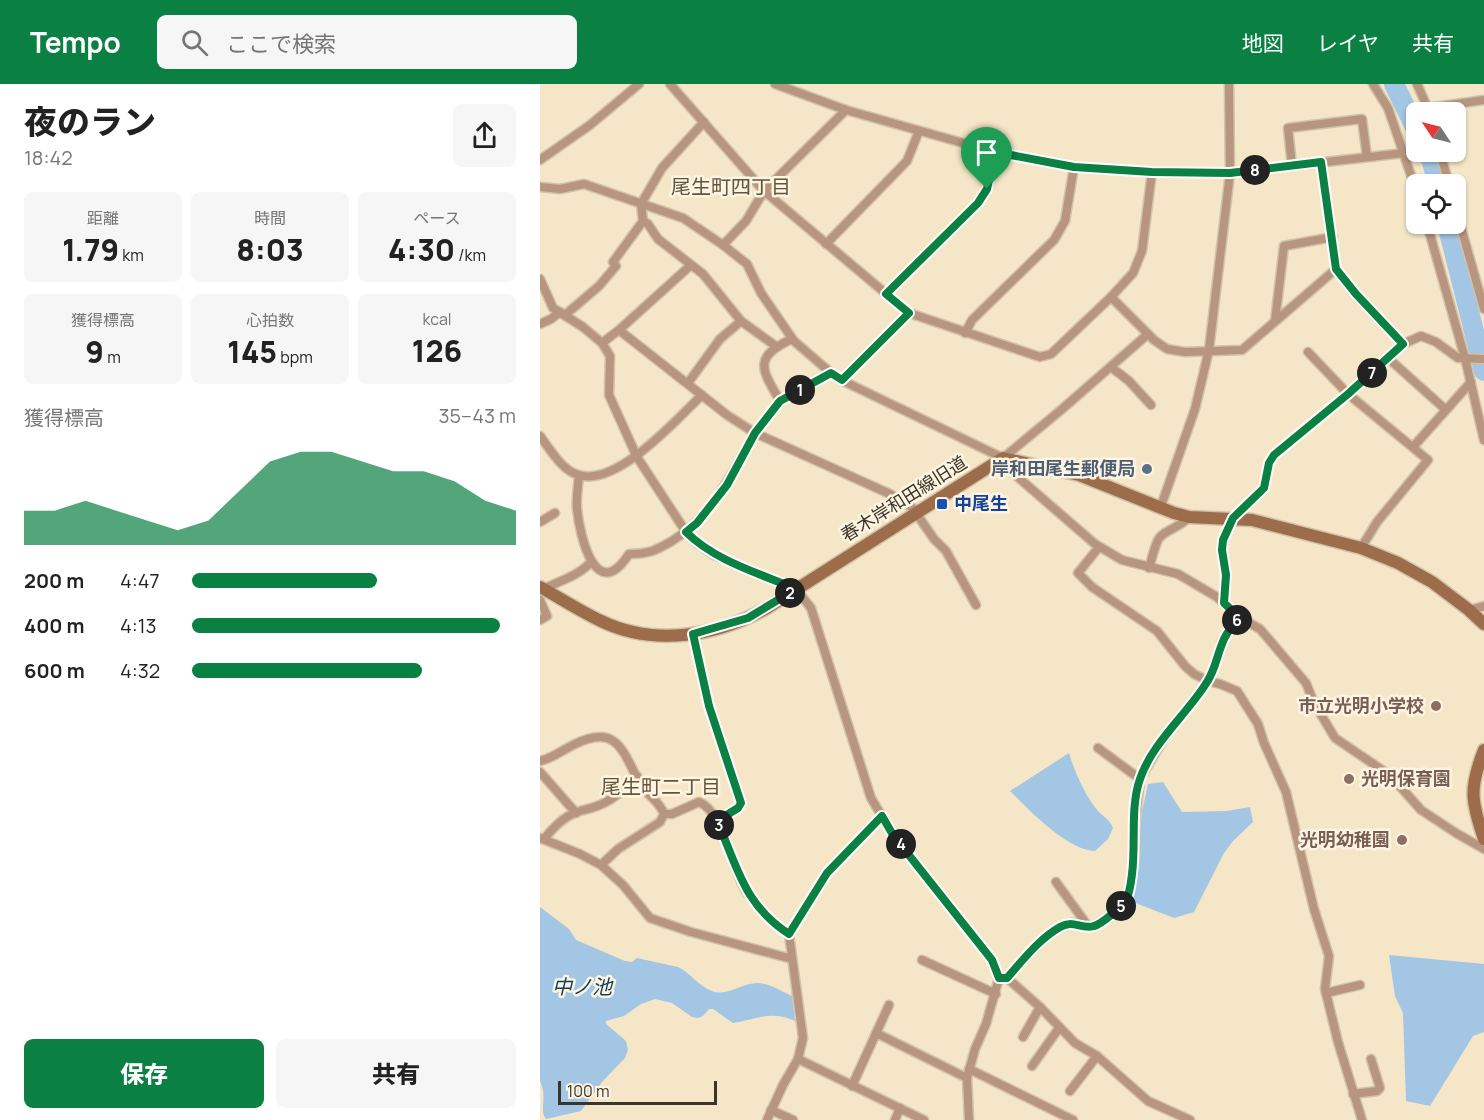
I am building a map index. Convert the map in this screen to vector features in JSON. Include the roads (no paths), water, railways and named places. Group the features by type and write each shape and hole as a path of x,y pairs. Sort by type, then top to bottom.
{"street":[{"path":"540,160 590,125 639,84"},
{"path":"670,84 764,191 909,313 1040,357 1051,354 1133,273 1142,251 1152,172"},
{"path":"775,84 846,110 919,131 995,152 1074,167 1152,172 1230,173 1404,153"},
{"path":"1160,509 1196,410 1209,350 1230,173 1229,84"},
{"path":"1373,84 1388,108 1411,174"},
{"path":"1417,84 1425,102"},
{"path":"1466,103 1484,100"},
{"path":"723,245 746,221 764,191 846,110"},
{"path":"1292,166 1288,128 1352,120 1362,119 1367,157"},
{"path":"540,324 562,314 599,286 616,266 612,262 643,221 641,204 662,168 704,122"},
{"path":"825,244 907,160 919,131"},
{"path":"886,294 978,203 987,189 995,152"},
{"path":"1321,162 1336,269 1403,344"},
{"path":"965,333 972,320 1054,240 1065,221 1074,167"},
{"path":"540,187 560,189 584,184 683,218 747,264 761,293 792,339 831,373 1003,458 1079,475 1160,509 1189,517 1252,520 1361,548 1415,572 1469,610 1484,624"},
{"path":"643,221 648,224 658,239 703,274 741,321 777,347"},
{"path":"1429,234 1465,358 1484,440"},
{"path":"1464,234 1481,287 1484,309"},
{"path":"1275,321 1284,246 1333,237"},
{"path":"602,344 691,265"},
{"path":"1111,297 1148,334 1167,349 1185,352 1242,350 1336,269"},
{"path":"540,279 553,308 583,327 602,344 610,356 609,395 637,456 686,532 714,555 796,589 811,608 871,798 893,835 992,960 1003,978 1040,1006 1059,1028 1097,1056 1148,1101 1190,1120"},
{"path":"842,380 909,313"},
{"path":"688,383 720,339 741,321"},
{"path":"619,330 755,433 890,494 917,512 933,539 946,551 976,605"},
{"path":"1003,458 1148,334"},
{"path":"1224,603 1226,575 1222,550 1223,540 1233,518 1264,488 1269,463 1274,455 1348,394 1403,344 1421,336 1436,342 1458,358 1484,359"},
{"path":"780,401 765,375 763,366 768,355 792,339"},
{"path":"1308,352 1348,394 1428,460 1377,522 1361,548"},
{"path":"1388,358 1445,409"},
{"path":"1111,367 1129,381 1151,405"},
{"path":"579,476 577,510 591,562 602,572 611,573 620,567 629,554 652,552 697,523 727,485 755,433 780,401 831,373"},
{"path":"1413,447 1471,382"},
{"path":"540,436 563,465 579,476 595,475 615,469 637,456 702,395"},
{"path":"1003,458 1013,473 1099,546 1122,560 1178,574 1260,629 1306,683 1314,703 1335,738 1391,776 1421,810 1456,834 1484,849"},
{"name":"春木岸和田線旧道","path":"541,592 614,626 654,634 693,634 748,618 1003,458"},
{"path":"540,522 555,513"},
{"path":"1149,568 1158,539 1164,533 1179,527 1189,517"},
{"path":"1099,546 1078,573 1092,587 1157,631 1185,666 1208,681 1237,691 1258,724 1286,792 1314,909 1329,956 1326,993 1362,1120"},
{"path":"540,620 547,616 541,592 573,576 591,562"},
{"path":"1469,610 1484,606"},
{"path":"969,1120 968,1074 1003,978 1040,942 1059,928 1071,922 1094,926 1107,918 1126,900 1135,853 1134,824 1140,779 1166,735 1208,681 1222,641 1239,617"},
{"path":"693,634 709,706 741,803 738,808 717,821"},
{"path":"540,761 551,759 586,739 601,736 611,738 621,746 642,786 661,805 664,814 660,822 618,849 601,866"},
{"path":"1098,748 1140,779"},
{"path":"1484,750 1475,773 1471,795 1484,839"},
{"path":"540,772 576,813"},
{"path":"637,776 605,803 576,813 553,828 542,839 580,854 601,866 623,885 650,918 691,932 792,958"},
{"path":"664,814 672,814 699,802 706,805 717,821 746,891 777,926 789,934"},
{"path":"767,1120 783,1084 798,1059 803,1038 789,934 827,873 882,816"},
{"path":"1056,882 1088,926"},
{"path":"922,960 996,994"},
{"path":"1326,993 1360,985"},
{"path":"852,1086 889,1005"},
{"path":"1023,1037 1040,1006"},
{"path":"1032,1066 1059,1028"},
{"path":"876,1034 1073,1120"},
{"path":"1070,1091 1097,1056"},
{"path":"798,1059 924,1120"},
{"path":"1353,1094 1377,1091 1380,1088 1371,1059"},
{"path":"895,1120 900,1108"},
{"path":"771,1110 793,1120"}],"water":[{"path":"1069,753 1088,797 1113,828 1108,839 1095,851 1084,849 1061,837 1010,791"},
{"path":"1163,782 1182,812 1227,811 1250,807 1253,822 1224,853 1194,912 1174,918 1133,902 1142,811 1148,784"},
{"name":"中ノ池","path":"540,907 569,929 576,940 625,961 632,962 637,958 678,967 712,991 729,991 757,983 775,988 792,996 795,1021 771,1016 733,1023 713,1009 709,1009 698,1018 692,1017 672,1003 655,999 641,1004 624,1016 606,1021 606,1024 626,1041 628,1050 625,1058 602,1082 581,1111 546,1119 543,1113 543,1089 540,1080"},
{"path":"1389,955 1484,964 1484,1032 1473,1036 1430,1106 1406,1101 1403,1013 1395,996"}],"waterway":[{"path":"1394,84 1406,109"},
{"path":"1432,162 1435,174"},
{"path":"1450,234 1484,371"}],"place":[{"name":"岸和田尾生郵便局","path":"1147,469"},
{"name":"中尾生","path":"942,504"},
{"name":"市立光明小学校","path":"1436,706"},
{"name":"光明保育園","path":"1349,779"},
{"name":"光明幼稚園","path":"1402,840"}],"district":[{"name":"尾生町四丁目","path":"731,187"},
{"name":"尾生町二丁目","path":"661,787"}]}
